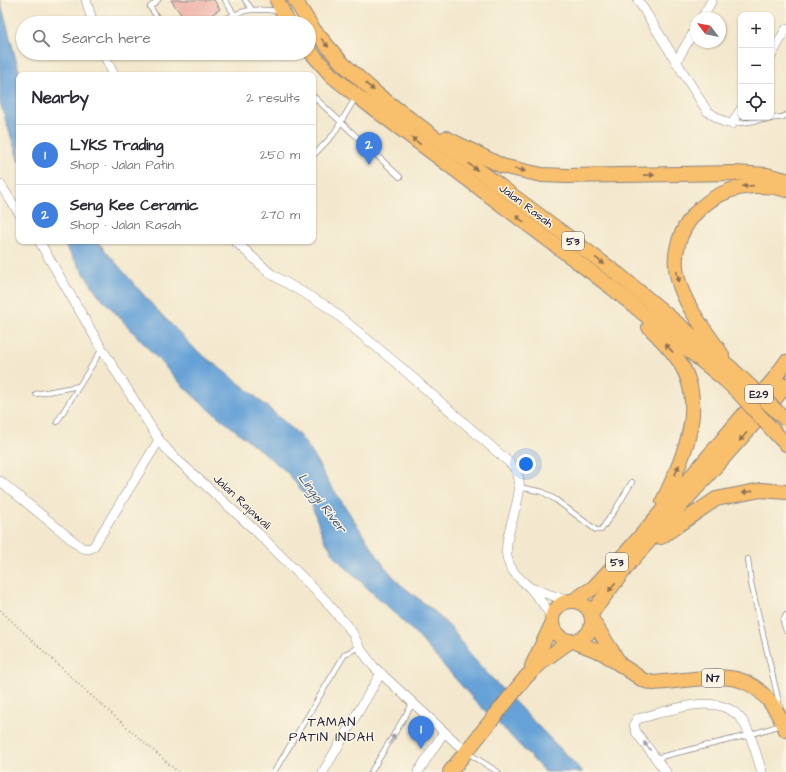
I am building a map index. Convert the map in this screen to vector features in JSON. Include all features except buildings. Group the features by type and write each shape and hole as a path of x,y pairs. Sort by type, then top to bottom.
{"main road":[{"name":"Jalan Rasah","path":"295,0 305,16"},
{"name":"Jalan Rasah","path":"316,33 341,62 408,119 619,275 728,374 738,392 781,440"},
{"name":"Jalan Rasah","path":"316,58 331,75 357,96 728,374 786,420"},
{"path":"408,119 502,166 535,173 566,176 735,173 767,175 786,180"},
{"path":"728,374 687,301 678,280 676,262 677,248 682,232 693,214 712,198 731,189 748,186 780,187 786,190"},
{"path":"612,287 675,355 686,377 692,401 691,432 676,474 655,518"},
{"path":"655,518 774,379 786,362"},
{"path":"632,560 786,386"},
{"path":"632,560 680,523 716,499 761,490 786,492"},
{"name":"53","path":"526,677 541,651 557,607 571,601 592,588 610,570 655,518"},
{"name":"53","path":"450,772 469,746 526,677 544,660 571,641 584,636 589,632 592,617 632,560"},
{"path":"571,601 585,605 592,617"},
{"name":"N7","path":"592,617 621,664"},
{"path":"552,621 558,635 571,641"},
{"name":"N7","path":"571,641 593,647 644,680 653,682 731,677 745,681 763,692 772,703 785,726"}],"street":[{"path":"86,0 91,16"},
{"path":"638,0 707,111 724,122 732,124 738,114"},
{"path":"705,12 712,0"},
{"path":"774,51 786,29"},
{"path":"676,62 690,38"},
{"path":"106,60 112,72"},
{"path":"0,184 16,208"},
{"name":"Jalan Rajawali","path":"41,244 102,350 159,440 171,454 258,533 326,601 352,632 359,647 381,673 444,732 469,746"},
{"path":"238,244 271,274 328,307 512,464 518,474 519,487 507,540 507,556 510,567 545,605 552,621"},
{"path":"0,481 82,548 89,549 94,546 159,440"},
{"path":"530,588 571,601"},
{"path":"323,772 381,673"},
{"path":"666,772 636,732 634,724 637,719 696,704 712,702 734,713 742,720 762,772"},
{"path":"418,772 444,732"}],"lane":[{"path":"156,16 150,6 158,0"},
{"path":"225,0 234,14"},
{"path":"245,0 251,8"},
{"path":"230,16 251,8 283,11"},
{"path":"316,153 334,135 357,96"},
{"path":"316,99 400,177"},
{"path":"732,124 783,117 786,114"},
{"path":"57,422 102,350"},
{"path":"36,394 79,386"},
{"path":"519,487 543,492 596,530 601,530 618,507 632,482"},
{"path":"656,758 785,726 751,582 748,559"},
{"path":"786,615 783,621 786,631"},
{"path":"274,772 345,654 359,647"},
{"path":"371,772 413,703"},
{"path":"469,746 498,772"}],"path":[{"path":"0,610 87,692 178,772"}],"water":[{"path":"0,0 19,72 16,72 16,153 0,102"},
{"name":"Linggi River","path":"64,244 100,244 154,307 196,350 248,390 298,434 311,451 326,478 384,566 400,584 435,612 451,628 473,658 583,772 545,772 475,701 416,634 338,560 324,539 310,501 286,471 199,401 182,385 98,294"}],"place":[{"name":"Seng Kee Ceramic","path":"369,165"},
{"name":"LYKS Trading","path":"421,749"}],"district":[{"name":"TAMAN PATIN INDAH","path":"332,730"}]}
